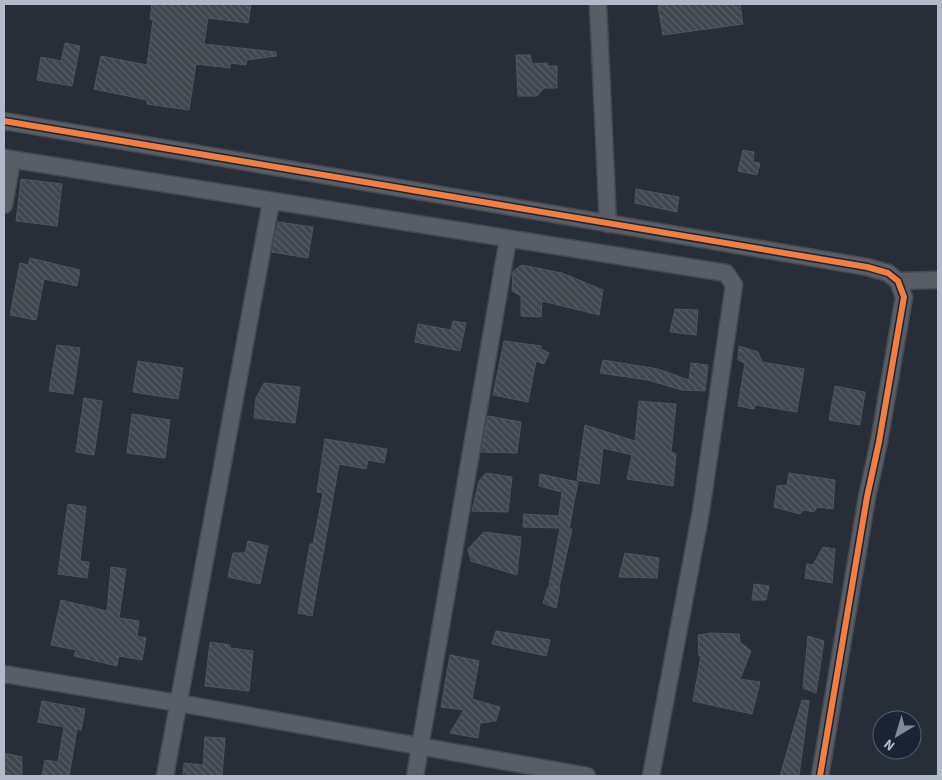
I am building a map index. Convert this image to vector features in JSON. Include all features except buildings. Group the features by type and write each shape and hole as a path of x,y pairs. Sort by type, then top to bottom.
{"street":[{"path":"598,4 608,224"},
{"path":"4,121 888,272 898,281 904,298 879,442 867,496 820,776"},
{"path":"4,205 8,159 271,202 726,272 734,285 701,511 651,776"},
{"path":"165,776 271,202"},
{"path":"415,776 508,239"},
{"path":"898,281 938,280"},
{"path":"4,674 587,776"}],"cycle path":[{"path":"4,121 867,267 888,273 898,281 904,297 879,442 867,497 820,776"}]}
